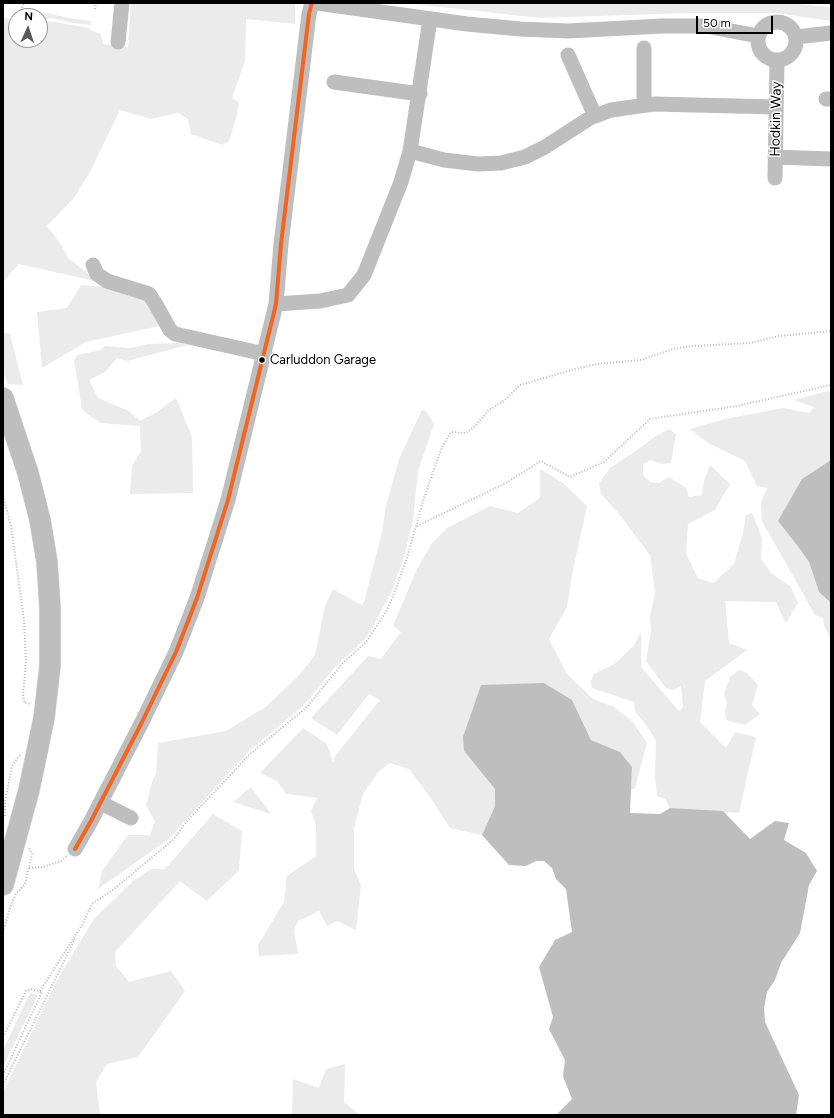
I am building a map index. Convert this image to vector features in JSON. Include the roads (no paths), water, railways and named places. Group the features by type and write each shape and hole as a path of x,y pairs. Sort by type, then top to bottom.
{"highway":[{"path":"3,398 28,472 40,520 47,562 50,615 50,666 44,718 29,790 3,885"}],"street":[{"path":"118,42 122,3"},
{"path":"75,849 101,803 176,652 198,598 228,500 265,354 276,304 281,244 309,14 312,3"},
{"path":"317,3 467,24 520,29 562,31 662,26 706,26 758,36"},
{"path":"276,304 320,301 348,295 364,275 401,182 410,150 420,94 430,19"},
{"path":"775,22 786,23 794,31 796,37 795,48 788,57 777,60 771,59 762,53 759,48 758,36 764,26 775,22"},
{"path":"796,37 831,33"},
{"path":"644,48 644,105"},
{"path":"568,55 595,116"},
{"name":"Hodkin Way","path":"775,178 777,60"},
{"path":"334,82 420,94"},
{"path":"410,150 444,160 478,164 501,163 525,156 545,147 595,116 611,110 654,104 776,107"},
{"path":"775,157 831,159"},
{"path":"93,265 97,274 107,281 149,294 159,308 170,330 175,334 265,354"},
{"path":"101,803 131,818"}],"place":[{"name":"Carluddon Garage","path":"262,360"}]}
